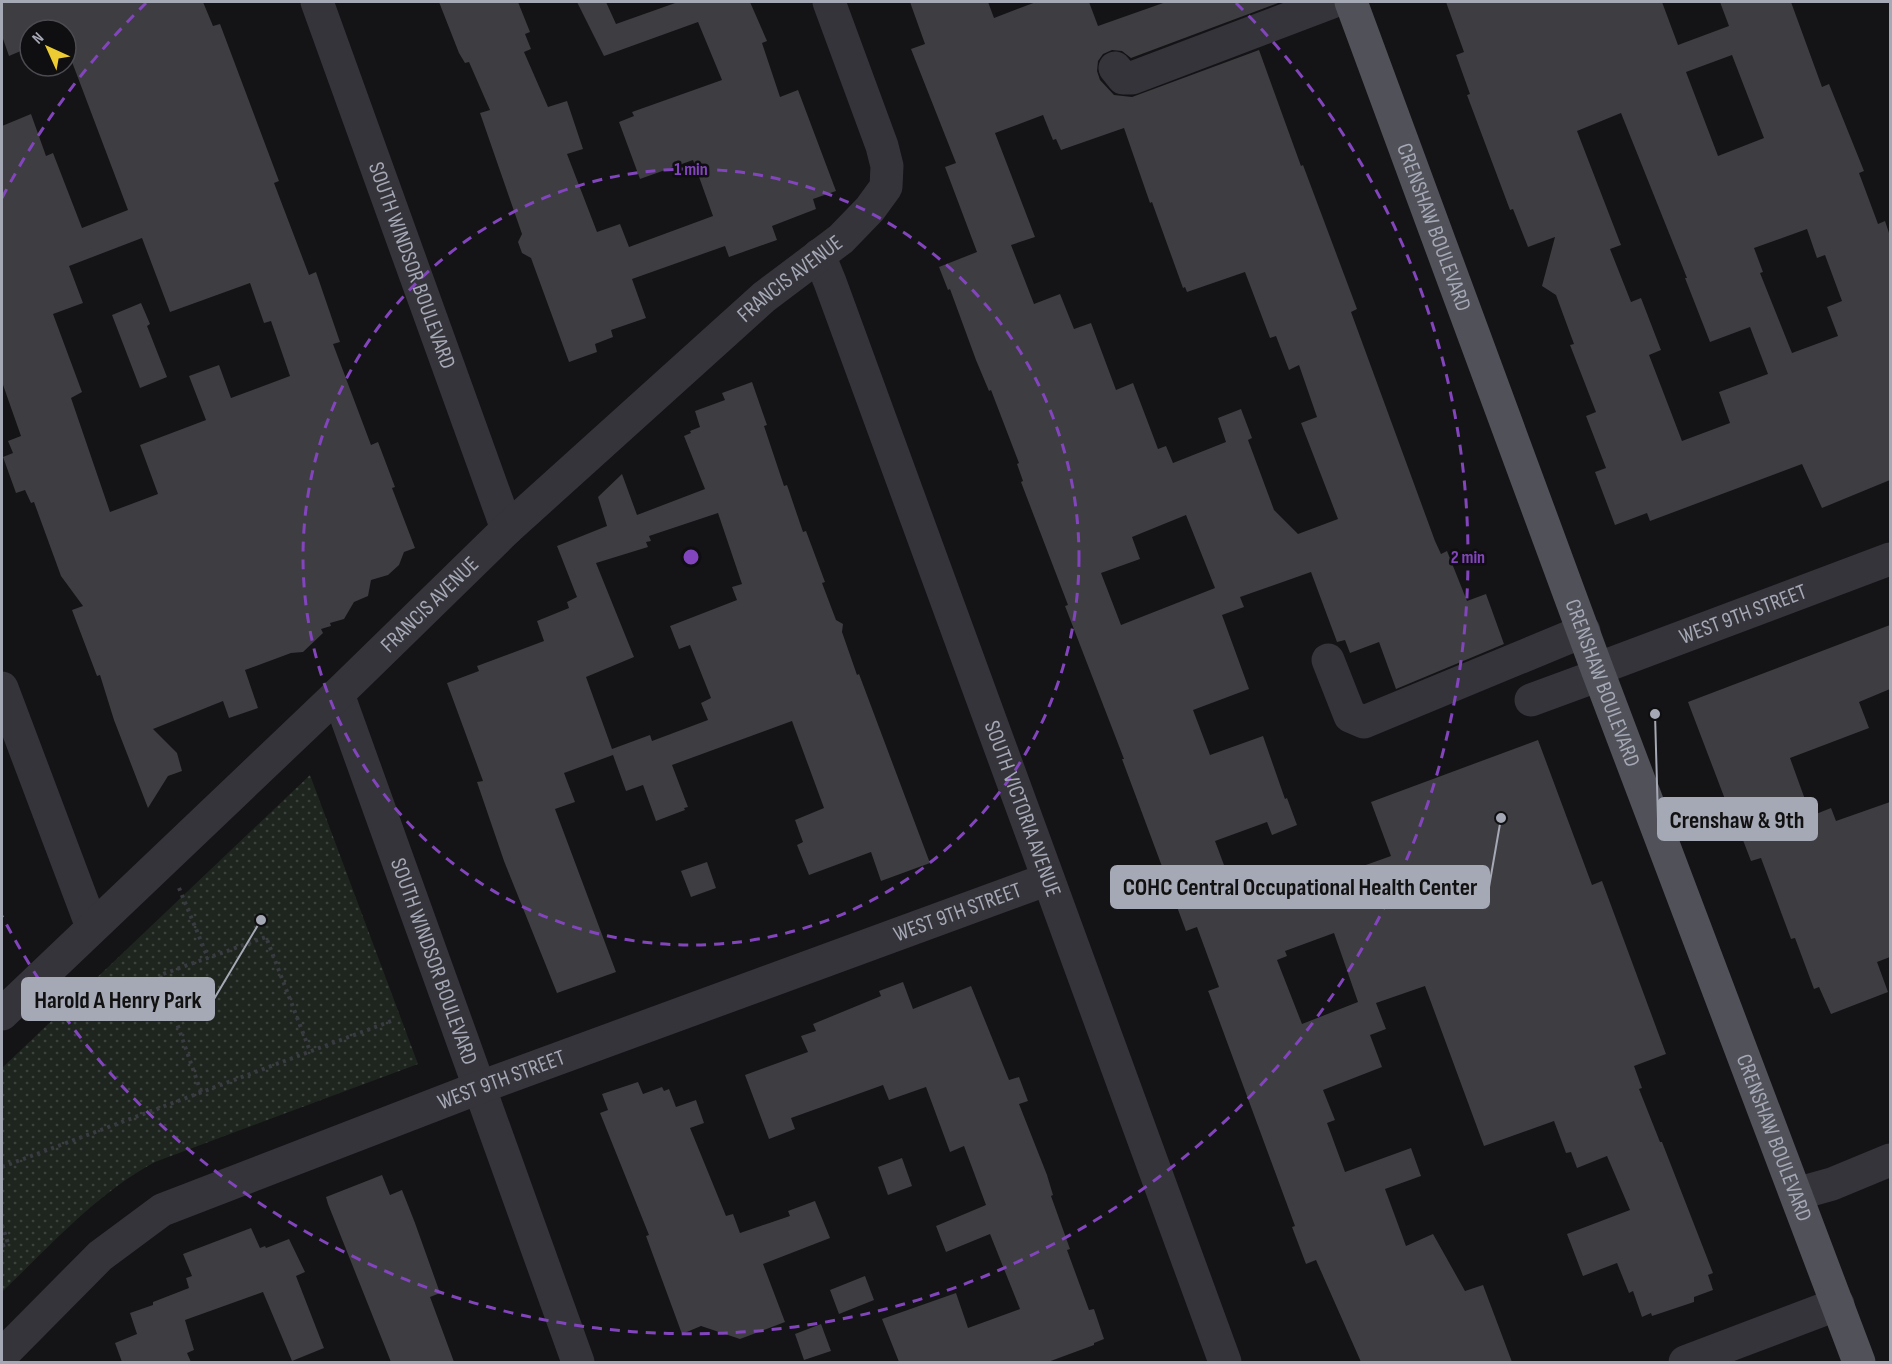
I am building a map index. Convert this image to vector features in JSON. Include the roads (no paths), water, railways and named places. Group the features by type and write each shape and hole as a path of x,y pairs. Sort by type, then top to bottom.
{"main road":[{"name":"CRENSHAW BOULEVARD","path":"1351,2 1598,672 1859,1362"}],"street":[{"name":"SOUTH WINDSOR BOULEVARD","path":"317,2 507,529"},
{"name":"FRANCIS AVENUE","path":"2,1014 338,694 507,529 764,297 841,239 870,209 886,187 887,166 882,146 829,2"},
{"path":"1114,68 1123,78 1132,78 1332,2"},
{"name":"SOUTH VICTORIA AVENUE","path":"819,255 1225,1362"},
{"name":"WEST 9TH STREET","path":"1531,700 1890,559"},
{"path":"1328,660 1350,716 1364,722 1584,632"},
{"path":"2,688 92,927"},
{"name":"SOUTH WINDSOR BOULEVARD","path":"338,694 578,1362"},
{"name":"WEST 9TH STREET","path":"8,1355 100,1256 162,1210 478,1088 1048,879"},
{"path":"1796,1194 1832,1184 1890,1160"},
{"path":"1684,1362 1838,1304"}],"place":[{"name":"Crenshaw & 9th","path":"1655,714"},
{"name":"COHC Central Occupational Health Center","path":"1501,818"},
{"name":"Harold A Henry Park","path":"261,920"}]}
